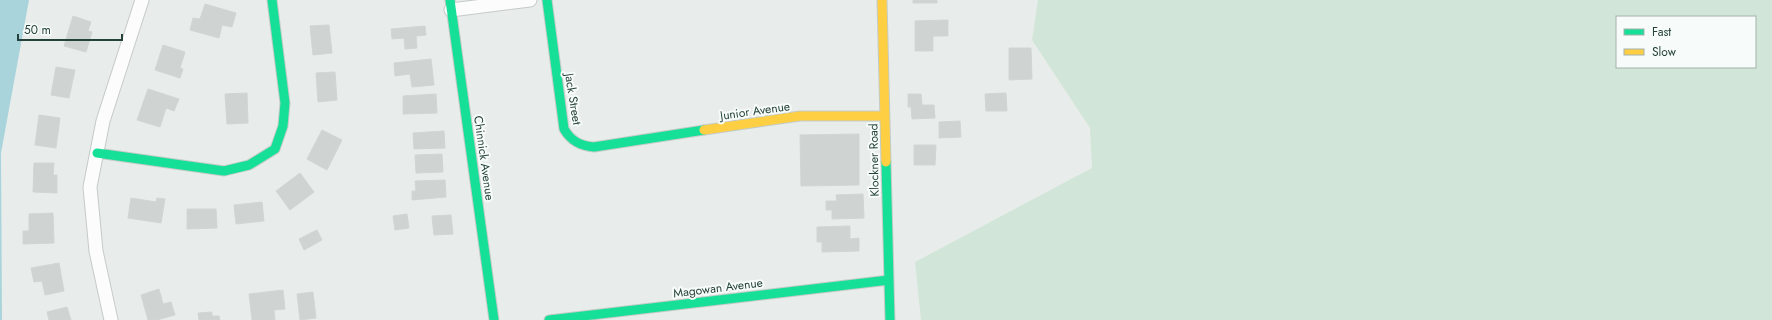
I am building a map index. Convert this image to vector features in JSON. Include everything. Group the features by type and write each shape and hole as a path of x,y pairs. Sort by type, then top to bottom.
{"street":[{"path":"110,320 96,251 90,187 103,121 142,0"},
{"path":"97,154 224,171 249,165 275,149 283,126 285,103 272,0"},
{"path":"450,5 530,0"},
{"name":"Jack Street","path":"547,0 564,129 569,138 576,144 585,147 629,142"},
{"name":"Klockner Road","path":"882,0 890,320"},
{"name":"Chinnick Avenue","path":"450,5 494,320"},
{"name":"Junior Avenue","path":"629,142 800,116 834,114 885,116"},
{"name":"Magowan Avenue","path":"549,320 889,280"}],"green space":[{"path":"1038,0 1772,0 1772,320 921,320 915,262 1092,168 1090,128 1032,40"}],"water":[{"path":"0,0 29,0 1,153 2,320 0,320"}],"building":[{"path":"913,0 937,0 937,3 913,3"},
{"path":"205,4 236,13 232,27 222,25 219,38 190,30 193,18 200,19"},
{"path":"73,16 91,22 88,31 92,32 86,52 64,46"},
{"path":"948,20 948,36 933,36 933,51 915,51 915,21"},
{"path":"329,25 332,53 313,55 310,26"},
{"path":"425,26 426,35 416,36 417,48 405,49 404,38 392,39 391,29"},
{"path":"163,45 185,52 180,68 183,69 180,78 155,70"},
{"path":"1009,48 1031,48 1032,79 1009,80"},
{"path":"431,59 434,85 412,87 410,74 395,76 394,63"},
{"path":"56,67 75,70 69,98 51,95"},
{"path":"335,72 337,100 318,102 316,73"},
{"path":"148,89 179,99 174,111 166,108 160,127 137,120"},
{"path":"247,93 248,123 227,124 225,94"},
{"path":"1006,93 1007,111 986,111 985,94"},
{"path":"436,94 437,113 403,114 403,96"},
{"path":"908,94 921,94 922,105 934,105 935,118 912,119 911,107 908,107"},
{"path":"39,115 60,118 56,148 35,145"},
{"path":"960,121 961,137 939,138 939,122"},
{"path":"322,130 342,140 327,170 307,159"},
{"path":"444,131 445,148 414,149 413,133"},
{"path":"859,134 859,185 801,186 800,135"},
{"path":"914,145 936,145 935,165 914,165"},
{"path":"442,154 443,172 416,173 415,155"},
{"path":"34,163 54,163 53,175 57,175 57,193 33,192"},
{"path":"300,173 314,192 290,210 276,191"},
{"path":"445,180 446,197 412,200 412,191 416,191 415,181"},
{"path":"863,194 864,218 832,219 832,210 826,210 826,201 837,201 836,195"},
{"path":"131,198 156,202 157,198 165,199 161,223 128,218"},
{"path":"262,202 264,221 236,224 234,205"},
{"path":"187,209 216,209 217,228 187,229"},
{"path":"53,213 54,243 23,244 23,231 29,231 29,214"},
{"path":"407,214 409,228 395,230 393,216"},
{"path":"451,215 453,234 434,235 432,216"},
{"path":"850,226 850,239 859,238 859,251 822,252 822,242 817,242 817,227"},
{"path":"317,230 322,240 304,250 299,239"},
{"path":"59,263 64,291 45,295 42,281 34,282 31,268"},
{"path":"159,289 163,304 171,302 175,315 157,320 148,320 141,295"},
{"path":"283,290 285,309 274,310 275,320 252,320 249,294"},
{"path":"313,292 316,318 300,320 297,294"},
{"path":"67,307 71,320 49,320 47,312"},
{"path":"212,312 212,316 219,316 220,320 199,320 198,313"}],"traffic: fast":[{"path":"97,153 224,171 249,165 275,149 283,126 285,103 272,0"},
{"path":"450,0 494,320"},
{"path":"547,0 564,129 573,140 580,144 594,147 704,130"},
{"path":"886,162 890,320"},
{"path":"549,320 889,280"}],"traffic: slow":[{"path":"882,0 886,162"},
{"path":"704,130 800,116 885,116"}]}
